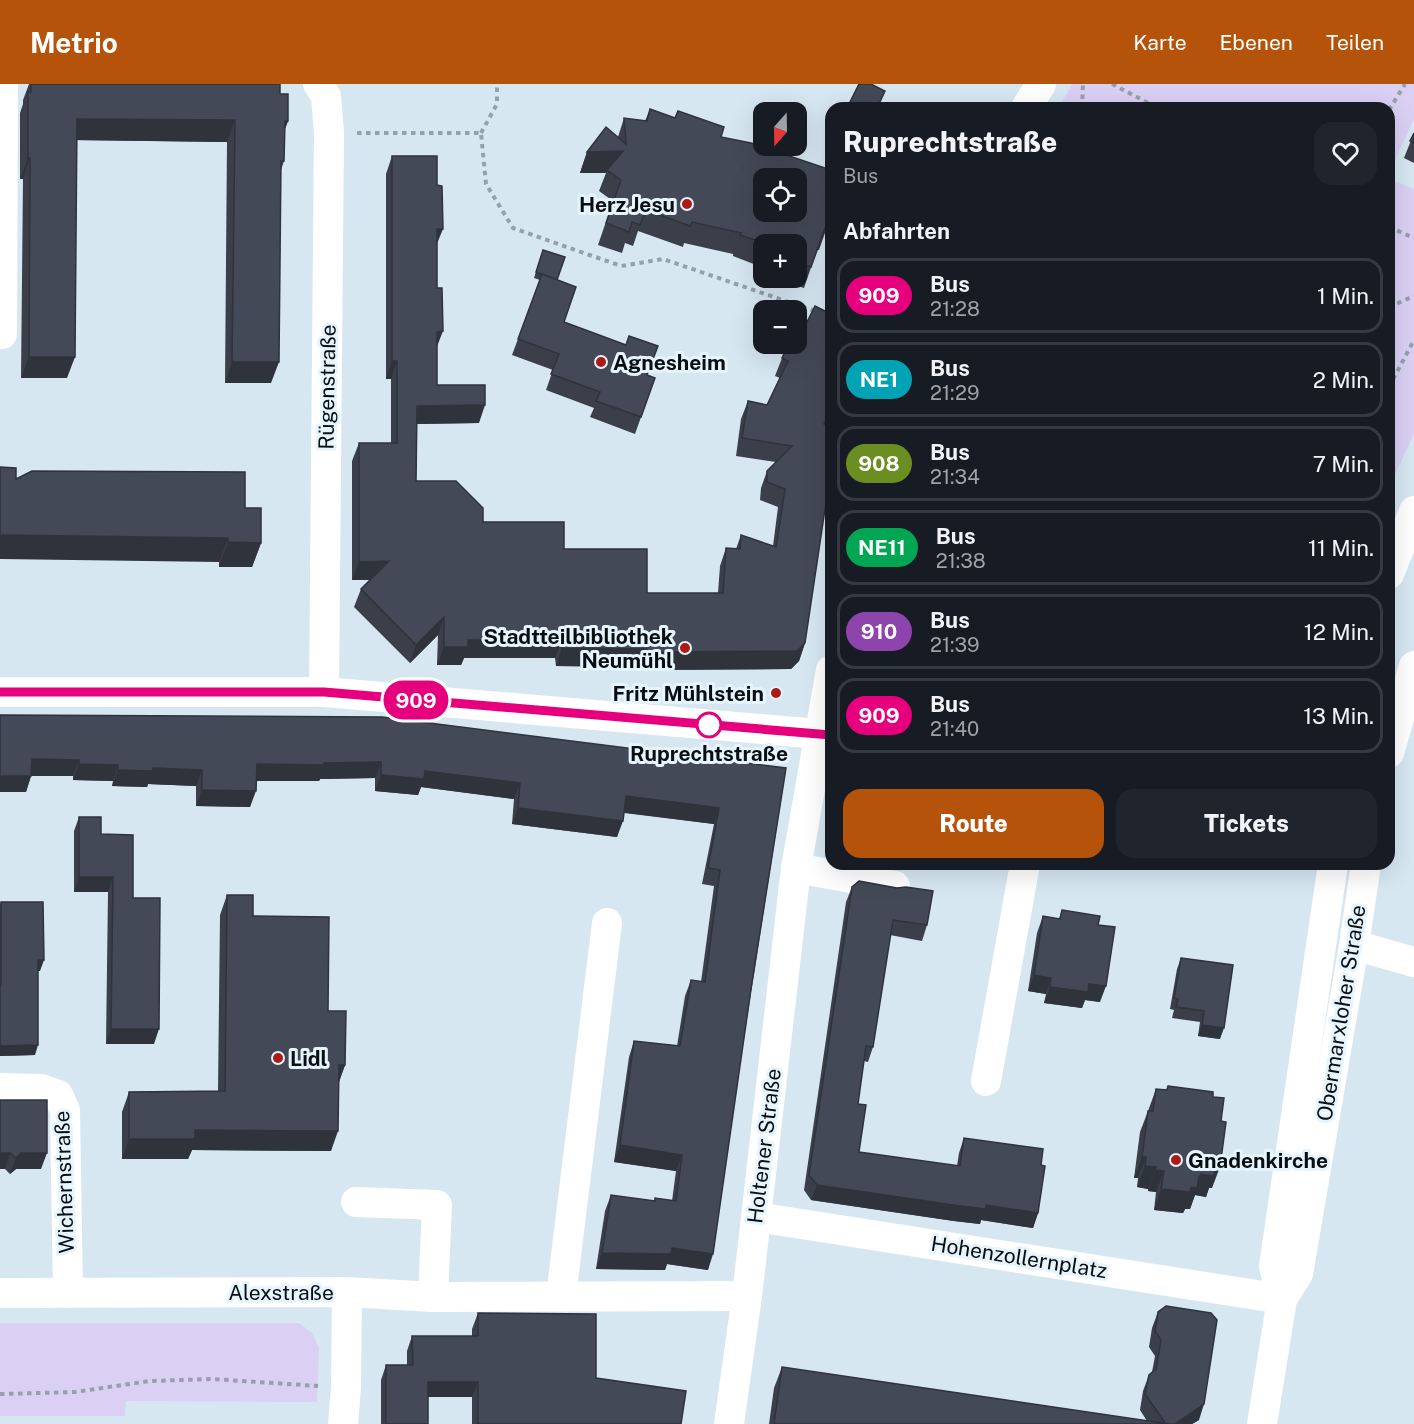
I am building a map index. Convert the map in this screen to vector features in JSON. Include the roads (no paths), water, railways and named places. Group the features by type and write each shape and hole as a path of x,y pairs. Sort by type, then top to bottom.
{"street":[{"path":"2,334 3,84"},
{"name":"Rügenstraße","path":"318,84 326,96 329,133 324,692"},
{"path":"1030,102 1041,84"},
{"path":"1395,559 1414,511"},
{"path":"1395,732 1414,666"},
{"path":"0,692 324,692 825,735"},
{"name":"Holtener Straße","path":"729,1424 747,1296 796,868 825,735"},
{"path":"796,868 895,886"},
{"path":"986,1081 1024,870"},
{"name":"Obermarxloher Straße","path":"1262,1424 1282,1299 1274,1266 1332,870"},
{"name":"Obermarxloher Straße","path":"1282,1299 1298,1274 1365,870"},
{"path":"561,1296 607,923"},
{"path":"1354,945 1414,962"},
{"name":"Wichernstraße","path":"0,1088 41,1089 58,1095 65,1110 68,1293"},
{"path":"356,1202 437,1205 433,1297"},
{"name":"Hohenzollernplatz","path":"756,1217 1282,1299"},
{"path":"343,1424 346,1388 347,1292"},
{"name":"Alexstraße","path":"0,1293 347,1292 433,1297 747,1296"}],"place":[{"name":"Herz Jesu","path":"687,204"},
{"name":"Agnesheim","path":"601,362"},
{"name":"Stadtteilbibliothek Neumühl","path":"685,648"},
{"name":"Fritz Mühlstein","path":"776,693"},
{"name":"Ruprechtstraße","path":"709,725"},
{"name":"Lidl","path":"278,1058"},
{"name":"Gnadenkirche","path":"1176,1160"}]}
